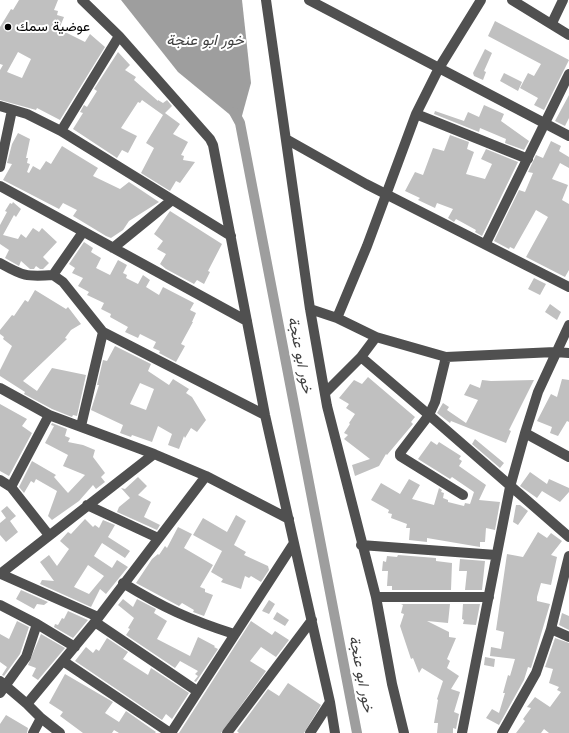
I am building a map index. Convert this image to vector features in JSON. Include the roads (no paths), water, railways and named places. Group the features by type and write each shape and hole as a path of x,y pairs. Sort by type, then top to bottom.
{"street":[{"path":"82,0 119,36 210,139 213,147 265,415 312,620 330,702 335,733"},
{"path":"266,0 310,309 325,393 361,545 376,597 392,684 404,733"},
{"path":"309,0 569,136"},
{"path":"337,318 416,114 439,68 481,0"},
{"path":"512,0 569,34"},
{"path":"552,23 563,0"},
{"path":"61,131 119,36"},
{"path":"486,243 569,74"},
{"path":"0,106 26,114 61,131 231,236"},
{"path":"0,167 12,110"},
{"path":"416,114 528,159"},
{"path":"286,139 334,167 486,243 569,287"},
{"path":"0,186 246,321"},
{"path":"113,248 172,200"},
{"path":"53,275 82,232"},
{"path":"0,263 24,275 35,277 53,275 67,286 103,332 265,415"},
{"path":"310,309 337,318 376,337 446,357 555,352 569,353"},
{"path":"462,733 510,487 538,392 555,352 569,325"},
{"path":"81,426 103,332"},
{"path":"325,393 361,357 376,337"},
{"path":"361,357 569,537"},
{"path":"446,357 435,402 429,415 400,453 400,456 463,495"},
{"path":"0,388 49,415 154,454 206,476 289,518"},
{"path":"11,487 49,415"},
{"path":"525,433 569,457"},
{"path":"154,454 48,534 0,574 97,620 197,691"},
{"path":"27,704 97,620 206,476"},
{"path":"0,480 11,487 48,534"},
{"path":"87,505 158,538"},
{"path":"63,661 170,733 294,543"},
{"path":"361,545 496,555"},
{"path":"502,733 536,673 551,629 569,556"},
{"path":"123,584 158,605 184,617 234,634"},
{"path":"376,597 489,597"},
{"path":"0,606 37,624 75,647"},
{"path":"227,733 312,620"},
{"path":"37,624 26,658 2,686 27,704 41,718 60,733"},
{"path":"551,629 569,638"},
{"path":"310,733 330,702"},
{"path":"33,733 41,718"}],"water":[{"name":"خور ابو عنجة","path":"121,0 242,0 251,83 240,123 178,72"}],"waterway":[{"name":"خور ابو عنجة","path":"234,112 240,123 357,733"}],"place":[{"name":"عوضية سمك","path":"8,27"}]}
